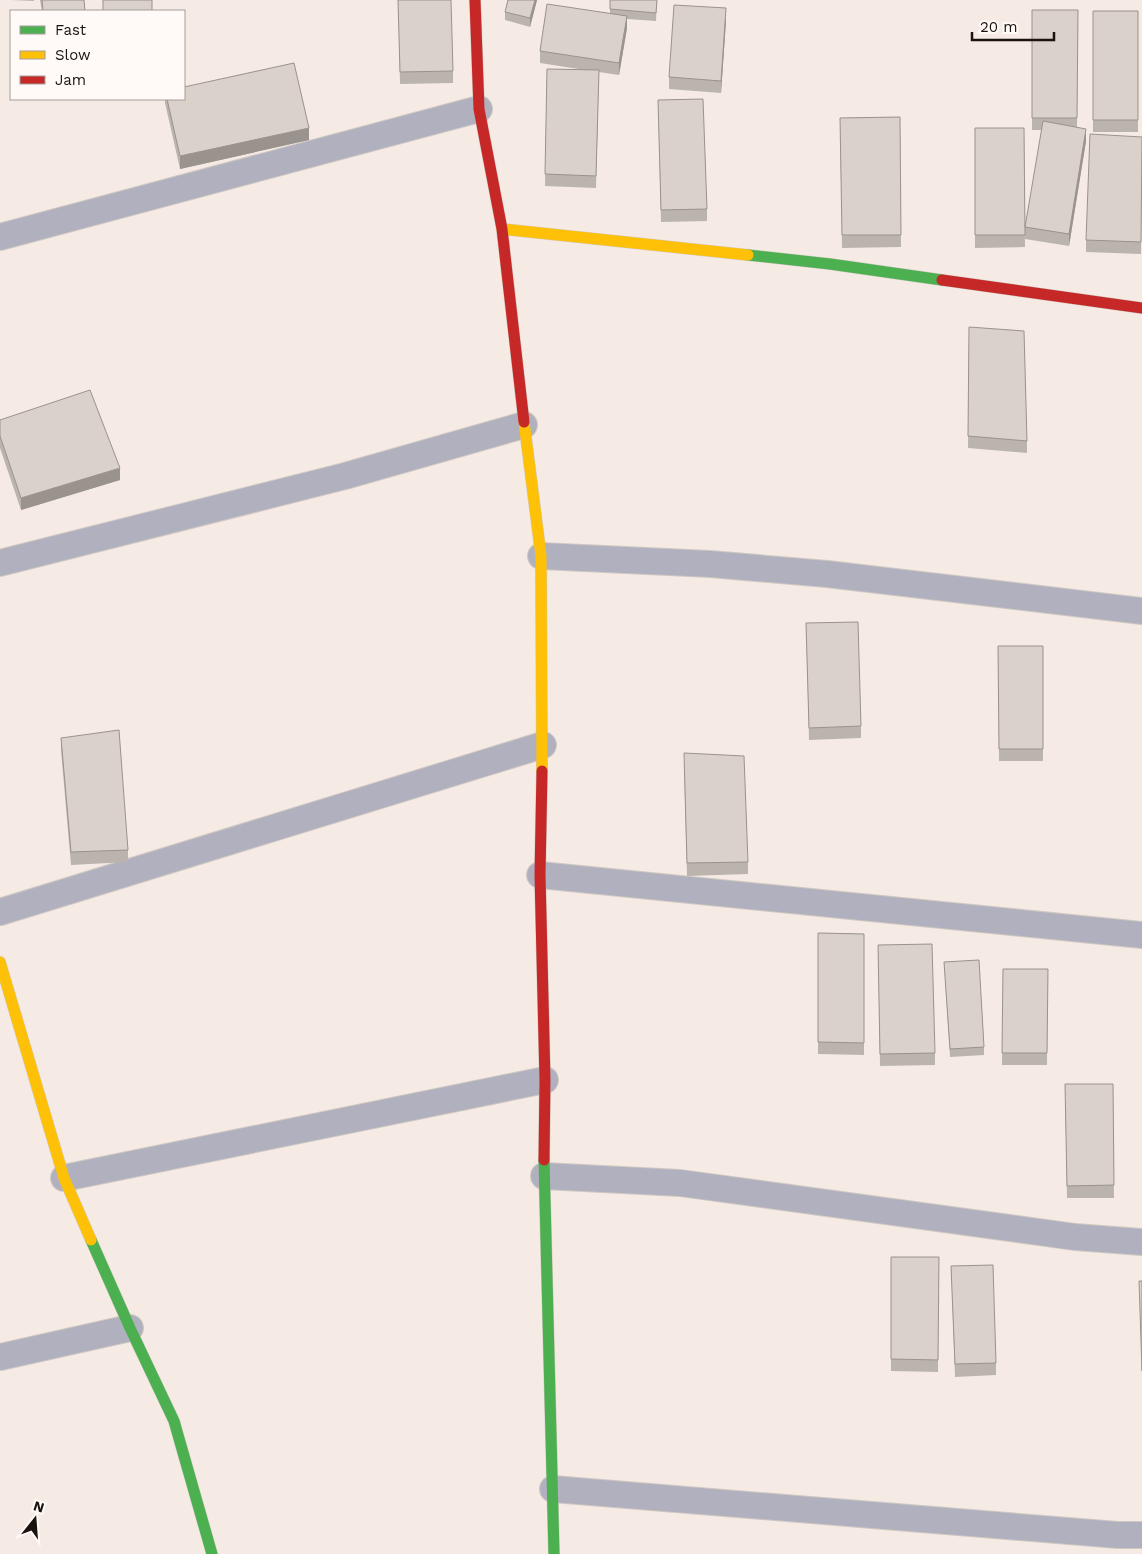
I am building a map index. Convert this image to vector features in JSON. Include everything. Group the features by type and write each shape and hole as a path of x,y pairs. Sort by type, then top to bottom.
{"street":[{"path":"475,0 479,109 502,229 541,556 543,745 540,875 545,1080 544,1176 554,1554"},
{"path":"0,237 479,109"},
{"path":"502,229 830,264 1142,308"},
{"path":"0,563 345,476 524,425"},
{"path":"541,556 710,564 827,574 1142,611"},
{"path":"0,912 543,745"},
{"path":"540,875 1142,935"},
{"path":"0,962 64,1178 130,1328 174,1421 212,1554"},
{"path":"64,1178 545,1080"},
{"path":"544,1176 680,1184 1075,1237 1142,1242"},
{"path":"0,1357 130,1328"},
{"path":"553,1489 1125,1541"}],"building":[{"path":"42,0 84,0 85,10 43,10"},
{"path":"103,0 152,0 152,10 103,10"},
{"path":"398,0 451,0 453,71 400,72"},
{"path":"508,0 535,0 530,18 505,12"},
{"path":"610,0 657,0 656,13 610,9"},
{"path":"547,4 627,16 619,63 540,51"},
{"path":"674,5 726,8 721,81 669,77"},
{"path":"1032,10 1078,10 1077,118 1032,118"},
{"path":"1093,11 1138,11 1138,120 1093,120"},
{"path":"294,63 309,128 180,156 167,100 185,100 185,87"},
{"path":"547,69 599,70 596,176 545,174"},
{"path":"703,99 707,209 661,210 658,100"},
{"path":"900,117 901,235 842,235 840,118"},
{"path":"1043,121 1086,129 1069,234 1025,227"},
{"path":"975,128 1024,128 1025,235 975,235"},
{"path":"1090,134 1142,137 1141,242 1086,240"},
{"path":"969,327 1024,331 1027,441 968,436"},
{"path":"90,390 120,468 21,498 0,436 0,420"},
{"path":"858,622 861,726 809,728 806,623"},
{"path":"998,646 1043,646 1043,749 999,749"},
{"path":"119,730 128,850 71,852 61,738"},
{"path":"684,753 744,756 748,862 687,863"},
{"path":"818,933 864,934 864,1043 818,1042"},
{"path":"932,944 935,1053 880,1054 878,945"},
{"path":"979,960 984,1047 950,1049 944,962"},
{"path":"1003,969 1048,969 1047,1053 1002,1053"},
{"path":"1065,1084 1113,1084 1114,1185 1067,1186"},
{"path":"891,1257 939,1257 938,1360 891,1359"},
{"path":"993,1265 996,1363 955,1364 951,1266"},
{"path":"1139,1281 1142,1281 1142,1371"}],"traffic: fast":[{"path":"748,255 830,264 942,280"},
{"path":"544,1160 554,1554"},
{"path":"91,1240 174,1421 212,1554"}],"traffic: slow":[{"path":"502,229 748,255"},
{"path":"524,422 541,556 542,771"},
{"path":"0,962 64,1178 91,1240"}],"traffic: jam":[{"path":"475,0 479,109 502,229 524,422"},
{"path":"942,280 1142,308"},
{"path":"542,771 540,875 545,1080 544,1160"}]}
